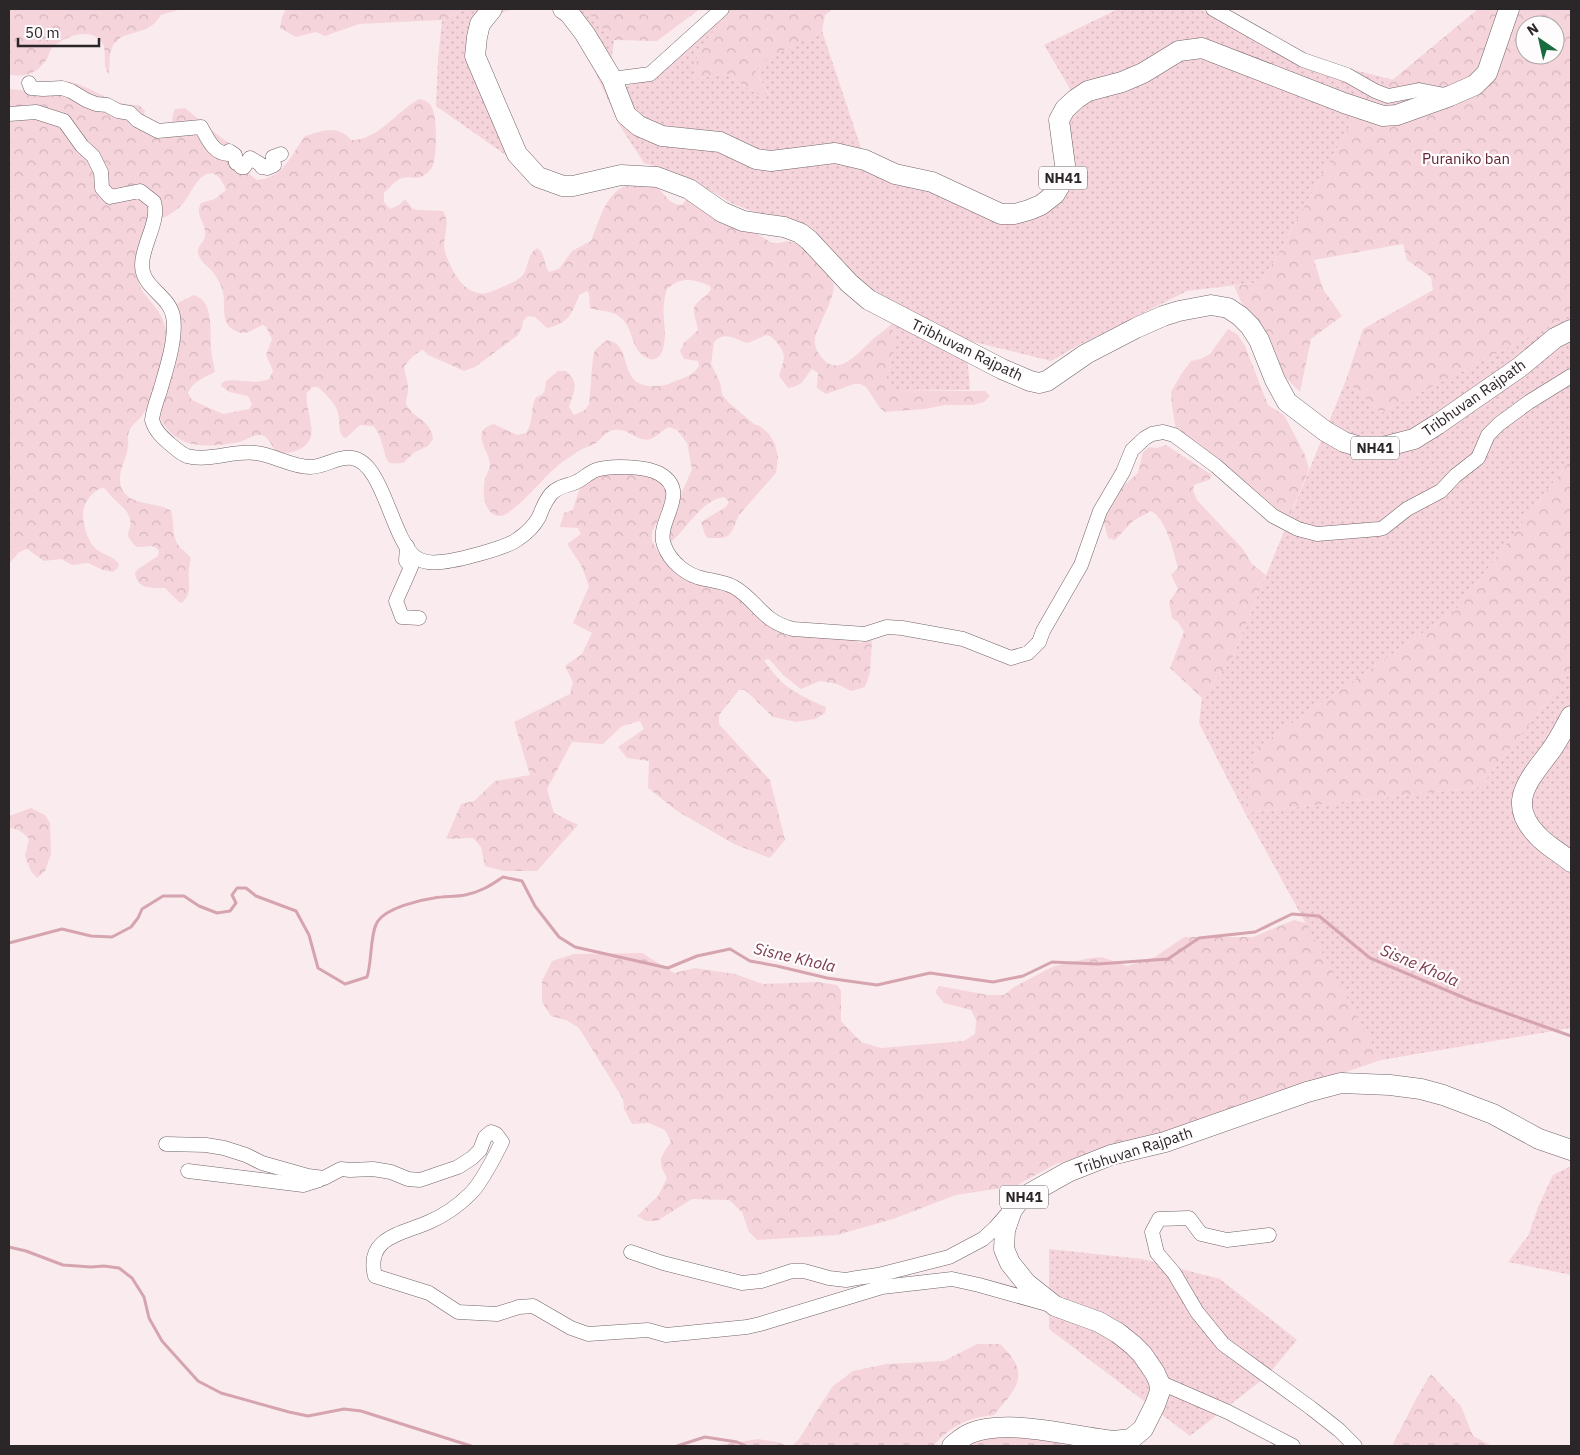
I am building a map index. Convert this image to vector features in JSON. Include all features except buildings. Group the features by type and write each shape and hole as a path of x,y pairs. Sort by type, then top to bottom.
{"highway":[{"name":"Tribhuvan Rajpath","path":"492,9 480,24 476,56 517,154 538,177 563,186 574,186 621,175 657,177 689,189 722,212 743,221 784,227 800,233 809,240 849,283 869,300 993,365 1030,381 1039,383 1047,381 1086,354 1150,322 1179,311 1211,305 1228,308 1250,326 1259,340 1275,380 1287,402 1344,442 1367,449 1414,439 1520,367 1555,338 1571,330"},
{"name":"NH41","path":"563,9 569,13 585,34 612,79 626,115 639,126 662,136 720,142 756,158 771,160 835,153 865,160 895,174 932,182 1002,214 1015,214 1029,210 1041,205 1055,194 1062,182 1065,165 1060,120 1065,109 1088,91 1122,82 1143,73 1179,51 1202,48 1344,103 1383,116 1397,114 1450,96 1475,85 1487,73 1509,9"},
{"path":"1571,716 1552,749 1535,770 1524,789 1522,810 1526,822 1538,837 1571,862"},
{"name":"Tribhuvan Rajpath","path":"1013,1207 1020,1199 1050,1182 1111,1155 1165,1142 1307,1092 1341,1083 1390,1085 1420,1089 1443,1095 1493,1114 1534,1136 1571,1150"},
{"name":"NH41","path":"1013,1207 1005,1230 1004,1249 1010,1263 1026,1283 1055,1306 1099,1322 1118,1333 1142,1354 1159,1382"},
{"path":"952,1446 971,1433 1003,1428 1036,1430 1114,1441 1131,1439 1140,1433 1150,1419 1160,1391 1159,1382"}],"street":[{"path":"612,79 650,74 722,9"},
{"path":"1213,9 1303,60 1347,75 1375,92 1388,96 1419,90 1450,96"},
{"path":"29,84 31,88 62,88 96,104 107,105 118,111 130,112 137,120 158,131 201,127 216,151 224,154 228,154 229,151 232,152 236,163 238,162 244,167 250,158 260,164 262,168 265,166 267,168 274,165 273,157 281,154"},
{"path":"9,114 36,112 64,121 82,146 93,156 100,172 102,188 110,197 140,191 154,202 155,212 142,268 146,280 169,306 174,321 170,353 152,417 154,427 161,436 184,455 194,458 254,452 308,467 320,466 344,458 360,460 368,467 375,478 407,546 416,557 428,562 441,562 513,543 533,526 548,498 558,488 601,469 621,468 652,471 661,474 672,488 674,496 664,525 663,542 676,564 683,570 702,579 735,588 744,594 763,614 782,626 813,631 865,634 887,627 908,629 963,639 1005,656 1015,658 1028,653 1039,642 1081,565 1100,511 1123,472 1132,450 1152,434 1163,432 1174,435 1216,466 1273,516 1298,529 1317,534 1379,529 1384,528 1407,509 1441,490 1478,458 1488,434 1499,424 1529,402 1571,376"},
{"path":"407,546 406,561 411,567 396,600 402,617 419,618"},
{"path":"188,1172 303,1185 324,1178 341,1169 390,1172 408,1179 420,1180 458,1167 480,1150 490,1132 496,1134 502,1142 471,1194 430,1222 391,1237 382,1243 375,1252 372,1267 375,1276 429,1294 458,1312 497,1314 519,1306 533,1306 570,1328 588,1334 648,1330 666,1335 760,1324 949,1257 983,1239 1013,1207"},
{"path":"166,1144 206,1145 224,1148 285,1170 324,1178"},
{"path":"1269,1235 1227,1240 1201,1234 1189,1218 1159,1219 1152,1232 1157,1252 1174,1273 1198,1312 1223,1344 1311,1408 1339,1430 1355,1446"},
{"path":"631,1252 663,1263 742,1283 761,1281 792,1270 846,1280 952,1279 1055,1306"},
{"path":"1159,1382 1228,1412 1293,1446"}],"green space":[{"path":"9,9 181,9 161,15 154,24 146,29 121,37 113,45 110,54 109,74 105,66 105,51 102,43 94,36 82,34 69,37 58,43 51,49 41,67 32,73 21,76 9,74"},
{"path":"286,9 465,9 442,20 359,24 325,36 316,32 296,37 280,28"},
{"path":"465,9 512,9 503,12 488,22 483,43 488,72 533,174 436,106 442,20"},
{"path":"553,9 584,9 614,40 607,94 656,75 724,9 732,9 699,49 693,79 726,73 755,93 770,96 755,70 771,57 822,31 865,160 1002,214 1055,194 1059,120 1076,99 1044,45 1118,9 1199,9 1294,55 1394,80 1361,106 1262,282 1187,291 1051,361 966,340 970,390 892,391 886,380 896,333 888,327 908,311 861,283 776,220 733,204 696,182 671,171 644,163 620,126 587,54 573,29"},
{"path":"584,9 700,9 657,41 614,40"},
{"path":"732,9 833,9 825,15 822,31 771,57 755,70 770,97 755,93 726,73 693,79 699,49"},
{"name":"Puraniko ban","path":"1478,9 1571,9 1571,315 1381,413 1346,380 1363,329 1433,290 1431,277 1407,260 1403,244 1314,260 1323,289 1342,316 1311,339 1300,392 1283,375 1262,335 1241,302 1234,286 1262,282 1361,106"},
{"path":"62,81 81,85 109,99 128,105 139,105 145,111 144,119 149,132 160,139 169,132 175,109 185,108 224,140 241,150 248,173 257,180 267,178 281,170 305,136 335,130 346,135 351,140 370,136 411,104 419,99 423,100 431,105 434,115 436,141 433,166 422,176 416,178 406,177 397,181 384,193 384,202 390,209 399,205 405,199 412,208 417,210 443,211 447,222 444,242 445,252 461,283 472,291 489,292 519,279 526,270 533,251 537,248 541,252 549,272 559,269 572,251 591,241 604,207 609,199 622,188 630,185 640,185 658,188 669,200 678,205 682,205 686,200 686,191 715,214 722,224 751,230 772,243 787,241 806,245 834,284 832,298 816,333 815,341 819,354 829,364 843,364 888,327 896,333 886,380 892,391 985,391 990,396 984,402 973,405 945,405 925,409 885,412 880,408 866,387 860,384 854,384 826,394 817,388 818,373 812,369 803,382 788,388 779,376 784,360 782,349 770,336 766,335 748,343 727,336 718,338 714,342 711,364 720,382 722,394 728,402 769,434 775,444 778,457 776,473 739,515 728,536 708,538 705,535 701,522 726,507 729,502 724,497 708,504 694,516 669,544 665,539 692,469 687,443 677,430 669,427 648,440 638,438 625,431 614,430 609,432 596,443 582,449 560,464 513,509 500,516 494,515 487,507 484,496 485,479 490,465 482,442 482,431 494,424 517,435 526,433 536,397 543,393 546,381 558,371 566,371 573,380 575,387 569,407 574,415 585,410 589,404 593,357 595,350 607,340 615,343 621,349 629,372 633,379 640,384 651,386 665,385 688,376 697,369 699,366 698,361 684,359 680,351 684,343 698,330 694,313 695,305 711,289 710,286 693,280 683,280 667,289 664,300 664,344 660,355 655,359 642,355 635,346 627,325 620,317 616,314 590,308 587,291 579,295 574,308 565,321 547,328 535,317 528,316 523,321 518,335 475,367 464,371 428,355 423,350 417,353 404,367 408,388 406,404 411,411 426,423 433,439 428,446 415,452 403,463 390,463 388,461 377,430 373,426 360,425 346,438 343,437 340,431 337,409 318,387 312,387 307,393 312,430 308,443 299,450 289,453 276,452 268,439 261,435 228,444 194,444 174,436 160,418 171,360 173,321 178,303 194,295 205,303 210,317 211,351 215,372 192,386 188,393 192,400 223,414 249,409 252,404 248,396 229,392 221,386 222,383 231,380 263,381 269,379 273,371 266,355 272,339 266,327 263,325 241,333 228,325 221,287 216,276 202,261 198,253 205,236 199,212 201,203 215,199 226,190 217,175 212,173 202,177 197,182 179,207 151,224 137,253 140,286 163,320 167,340 159,377 151,401 129,432 127,452 120,476 121,487 130,498 171,511 177,543 190,557 189,591 186,598 182,603 179,602 165,588 146,587 136,579 135,573 138,569 158,556 159,551 152,546 137,547 132,542 128,535 129,515 104,488 96,491 90,497 83,509 83,517 87,536 94,547 119,564 118,568 113,572 103,570 88,563 72,565 61,559 44,561 27,549 18,553 9,564 9,89 29,91"},
{"path":"1571,315 1571,459 1456,610 1255,749 1246,813 1480,787 1571,671 1571,1028 1381,1060 1245,813 1199,723 1202,698 1231,661 1346,380 1381,413"},
{"path":"1228,329 1237,334 1245,346 1268,405 1284,415 1305,455 1309,469 1289,518 1257,495 1201,445 1176,430 1171,392 1191,361 1210,354"},
{"path":"1166,445 1212,475 1209,480 1194,485 1193,490 1197,500 1243,549 1252,564 1266,575 1231,661 1202,698 1170,668 1184,632 1178,622 1172,618 1169,602 1178,589 1171,575 1178,568 1169,536 1161,521 1151,511 1133,521 1115,540 1108,538 1104,523 1105,511 1121,488 1138,473 1143,452 1149,447 1157,448"},
{"path":"1571,459 1571,671 1480,787 1245,813 1255,749 1456,610"},
{"path":"606,474 638,474 655,477 662,481 670,497 652,532 652,541 658,552 674,571 692,582 733,593 778,632 850,637 860,643 872,640 870,673 865,687 851,691 837,684 820,681 801,689 783,675 769,659 764,660 784,684 798,694 826,707 825,713 815,719 796,722 773,717 745,690 739,690 719,715 719,724 770,780 785,840 770,858 734,844 677,811 648,788 649,761 627,758 618,747 644,729 640,721 622,726 603,744 572,742 547,789 554,813 578,825 537,871 504,871 485,866 481,847 473,838 446,839 461,804 474,801 495,781 530,775 514,722 570,694 573,682 565,666 582,654 592,633 573,623 589,586 581,565 567,544 581,534 578,528 560,527 564,513 573,510 580,488 589,478"},
{"path":"31,808 45,815 50,823 51,854 45,871 37,878 31,871 25,856 29,839 20,831 9,828 9,816"},
{"path":"1294,920 1306,923 1381,1060 1220,1115 1056,1164 1015,1186 956,1195 893,1219 837,1235 757,1240 749,1232 742,1212 729,1200 692,1199 657,1221 646,1221 637,1216 658,1196 667,1178 661,1159 671,1142 665,1130 649,1123 632,1124 624,1109 623,1099 579,1028 566,1020 551,1016 542,1002 542,981 552,961 574,954 642,953 674,973 695,968 735,974 763,984 817,982 837,985 841,991 841,1021 861,1042 881,1048 964,1041 975,1034 976,1020 971,1010 944,1003 935,992 939,986 988,995 1004,995 1014,987 1054,966 1102,957 1127,966 1155,957 1184,937 1253,937"},
{"path":"1571,1166 1571,1275 1508,1262 1528,1236 1539,1205 1553,1175"},
{"path":"1049,1249 1142,1259 1220,1279 1297,1340 1267,1376 1190,1436 1049,1329"},
{"path":"977,1344 1000,1344 1016,1364 1018,1381 1009,1397 994,1415 960,1424 933,1446 792,1446 799,1439 832,1387 853,1371 886,1364 944,1361"},
{"path":"1431,1374 1461,1406 1473,1436 1492,1446 1392,1446"},
{"path":"1013,1437 1098,1446 966,1446 991,1438"},
{"path":"758,1439 788,1446 712,1446"}],"waterway":[{"name":"Sisne Khola","path":"9,943 62,929 91,936 112,937 131,927 142,909 163,896 184,896 199,906 217,913 230,911 236,903 232,895 237,888 246,888 256,896 296,911 309,935 318,968 345,984 367,977 375,926 382,916 404,905 438,897 470,894 485,888 503,877 522,881 535,906 559,937 575,947 668,968 697,956 730,949 750,961 827,978 877,985 930,973 993,982 1023,976 1052,962 1098,964 1168,959 1199,938 1255,932 1292,914 1319,916 1370,958 1472,1001 1571,1036"},
{"path":"9,1247 26,1251 63,1265 119,1268 132,1278 144,1297 149,1318 162,1341 198,1381 221,1393 308,1416 344,1409 361,1411 471,1446"},
{"path":"677,1446 705,1437 737,1442 746,1446"}]}
